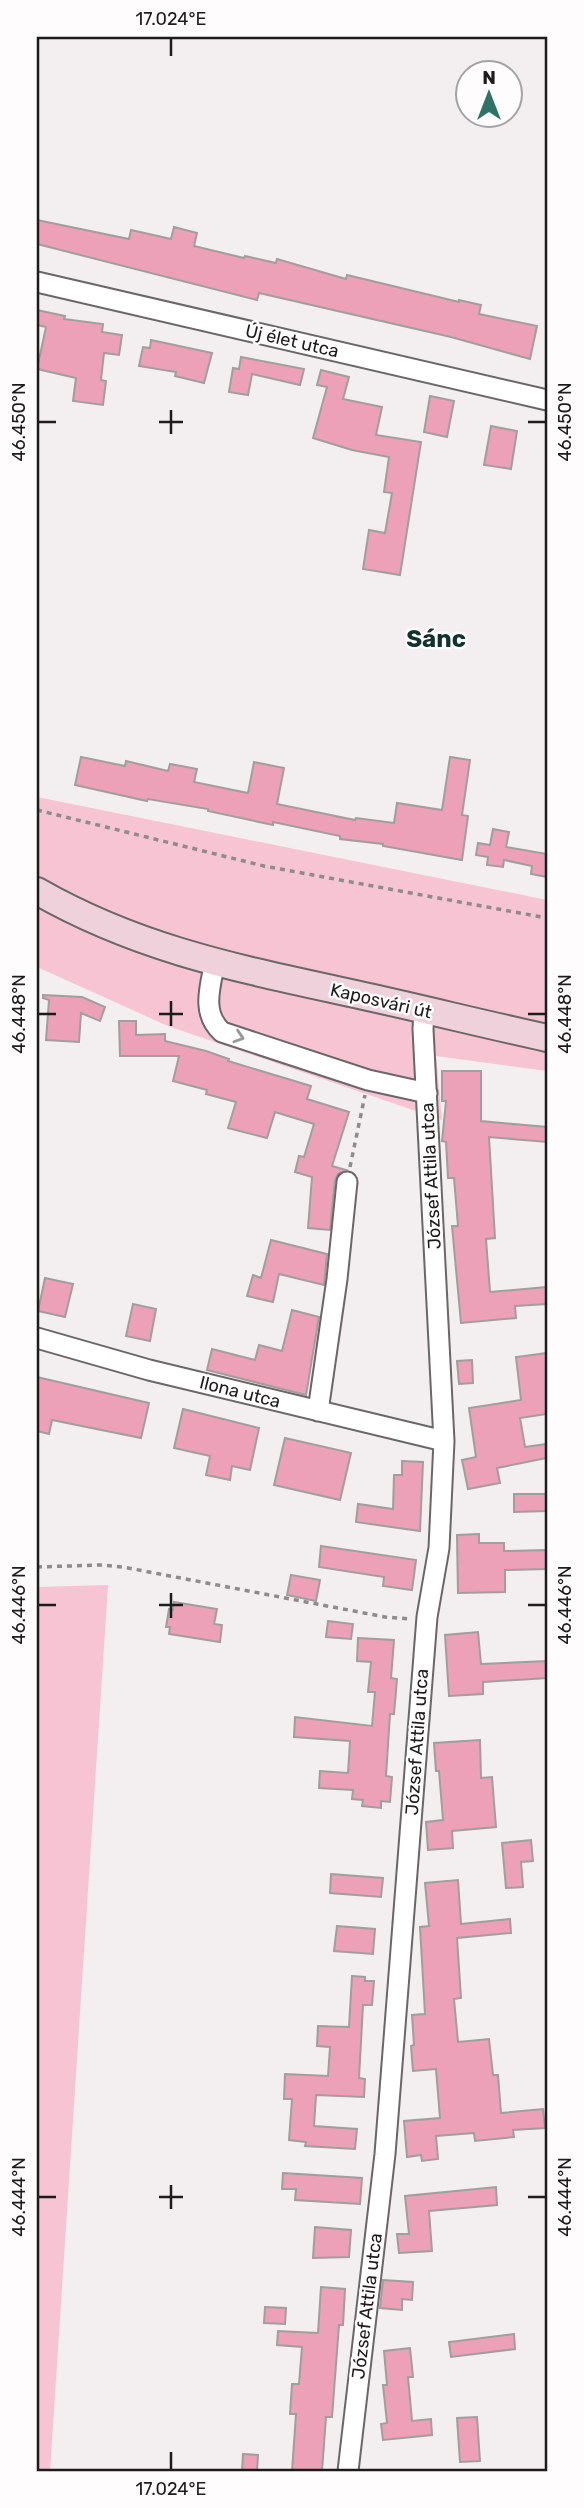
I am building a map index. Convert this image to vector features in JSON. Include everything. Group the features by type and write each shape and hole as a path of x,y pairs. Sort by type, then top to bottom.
{"main road":[{"name":"Kaposvári út","path":"37,891 71,911 164,948 547,1038"}],"street":[{"name":"Új élet utca","path":"37,282 547,400"},
{"path":"215,962 210,1019 222,1032 368,1080 427,1093"},
{"name":"József Attila utca","path":"348,2471 385,2154 427,1617 439,1549 444,1441 424,1010"},
{"path":"318,1411 337,1279 346,1182"},
{"name":"Ilona utca","path":"37,1338 149,1370 444,1441"}],"path":[{"path":"37,810 264,866 547,918"},
{"path":"346,1182 368,1080"},
{"path":"37,1567 124,1567 402,1620 427,1617"}],"shaded area":[{"path":"37,797 547,900 547,1071 436,1056 442,1120 168,1026 37,967"},
{"path":"108,1585 50,2471 37,2471 37,1587"}],"building":[{"path":"37,220 129,239 131,230 171,239 174,227 197,233 194,246 244,258 245,256 276,263 277,259 346,279 347,275 481,305 479,314 537,326 530,359 451,337 259,293 257,300 37,244"},
{"path":"37,310 65,316 64,319 103,324 102,332 122,335 119,355 104,353 101,380 106,381 103,405 73,401 76,378 37,369 46,327 37,325"},
{"path":"151,340 212,353 204,383 175,376 176,372 139,366 143,347 150,348"},
{"path":"241,357 304,369 300,385 252,374 248,395 229,392 233,368 239,369"},
{"path":"321,370 349,377 343,399 382,407 376,435 421,442 400,575 363,569 369,530 385,533 392,493 384,492 389,457 352,450 313,438 327,387 317,385"},
{"path":"430,396 454,401 447,437 424,432"},
{"path":"491,426 517,431 511,469 484,465"},
{"path":"81,757 125,766 126,761 168,771 170,764 197,769 194,782 248,793 254,762 284,768 277,804 355,820 394,823 397,803 442,810 450,757 470,760 462,815 468,816 462,860 383,844 340,839 340,836 273,822 273,825 208,809 148,799 147,801 75,785"},
{"path":"493,829 509,832 506,847 547,854 547,877 531,874 532,866 504,860 503,867 487,865 488,857 476,855 478,843 490,845"},
{"path":"43,995 82,997 105,1007 100,1021 81,1013 79,1042 46,1040 49,1000 43,998"},
{"path":"119,1021 136,1021 136,1035 165,1034 165,1041 206,1051 229,1059 228,1061 311,1086 307,1099 349,1112 332,1166 346,1170 338,1174 335,1180 330,1230 308,1228 312,1177 295,1172 299,1156 304,1157 314,1124 275,1112 267,1138 228,1128 236,1102 206,1094 207,1090 173,1081 179,1056 120,1056"},
{"path":"442,1071 481,1071 481,1121 547,1127 547,1142 489,1137 495,1238 486,1239 490,1292 546,1287 547,1304 515,1306 516,1318 461,1323 452,1226 458,1226 454,1178 448,1178 446,1142 442,1141 446,1101 442,1101"},
{"path":"271,1240 327,1254 324,1285 279,1274 273,1302 247,1296 253,1275 261,1278"},
{"path":"45,1278 73,1284 65,1317 38,1311"},
{"path":"133,1304 156,1309 150,1341 126,1336"},
{"path":"292,1310 319,1317 306,1395 207,1370 212,1349 255,1360 259,1345 282,1351"},
{"path":"547,1353 547,1414 520,1418 525,1447 547,1444 547,1458 497,1468 500,1483 468,1489 462,1460 476,1457 469,1408 521,1400 516,1357"},
{"path":"472,1360 473,1383 459,1384 457,1361"},
{"path":"37,1377 149,1403 141,1438 52,1420 49,1434 37,1431"},
{"path":"183,1409 259,1428 250,1470 232,1466 230,1480 206,1475 210,1456 174,1448"},
{"path":"285,1438 351,1453 340,1500 274,1485"},
{"path":"402,1461 423,1462 420,1531 356,1522 358,1504 393,1509 394,1475 402,1475"},
{"path":"514,1494 547,1494 547,1511 514,1512"},
{"path":"479,1534 479,1543 504,1543 504,1551 547,1550 547,1569 505,1570 505,1592 458,1593 457,1535"},
{"path":"321,1546 416,1560 412,1590 383,1586 384,1577 319,1567"},
{"path":"291,1575 320,1580 316,1601 287,1595"},
{"path":"174,1602 217,1609 214,1624 222,1625 220,1642 169,1634 170,1627 166,1627 169,1609 173,1610"},
{"path":"328,1621 353,1624 351,1639 326,1637"},
{"path":"478,1632 481,1664 547,1661 547,1678 483,1682 483,1694 449,1696 445,1635"},
{"path":"358,1638 394,1640 391,1678 397,1679 394,1714 390,1714 386,1776 392,1777 390,1802 381,1801 381,1808 362,1806 363,1800 352,1799 353,1790 319,1788 320,1771 348,1773 350,1741 294,1737 295,1717 372,1726 375,1692 368,1692 371,1662 357,1661"},
{"path":"480,1740 481,1778 492,1777 496,1827 452,1831 453,1848 428,1850 426,1822 443,1820 434,1743"},
{"path":"531,1840 533,1861 521,1862 523,1887 506,1888 502,1843"},
{"path":"331,1874 383,1878 381,1897 330,1893"},
{"path":"458,1880 461,1924 510,1919 511,1933 457,1938 461,1998 454,1999 458,2042 489,2039 493,2075 498,2075 501,2113 543,2109 545,2128 513,2130 514,2137 475,2141 474,2133 436,2136 438,2159 422,2161 421,2155 407,2157 404,2121 440,2118 436,2069 413,2071 411,2046 414,2045 412,2015 425,2014 420,1927 429,1926 425,1883"},
{"path":"337,1926 375,1929 373,1954 334,1951"},
{"path":"352,1976 374,1981 372,2005 363,2005 359,2078 365,2079 364,2097 316,2095 314,2126 357,2129 355,2149 305,2146 306,2142 289,2140 292,2099 284,2099 285,2074 328,2076 330,2047 317,2046 318,2026 349,2027"},
{"path":"283,2173 362,2178 360,2204 295,2200 296,2189 282,2189"},
{"path":"496,2187 497,2205 429,2211 432,2251 399,2253 397,2234 409,2234 405,2196"},
{"path":"315,2227 351,2230 349,2257 313,2258"},
{"path":"383,2280 413,2282 412,2300 402,2299 402,2310 380,2308"},
{"path":"321,2287 345,2289 343,2325 339,2325 332,2417 326,2417 322,2471 292,2471 296,2414 290,2414 292,2384 299,2384 302,2347 277,2345 278,2331 318,2333"},
{"path":"265,2307 286,2308 285,2324 264,2323"},
{"path":"514,2334 515,2349 451,2357 449,2342"},
{"path":"410,2348 413,2377 408,2377 412,2421 431,2419 432,2435 383,2440 381,2424 387,2423 383,2385 387,2385 384,2351"},
{"path":"477,2417 480,2461 460,2462 457,2418"},
{"path":"243,2454 258,2455 257,2471 242,2471"}],"district":[{"name":"Sánc","path":"436,639"}]}
